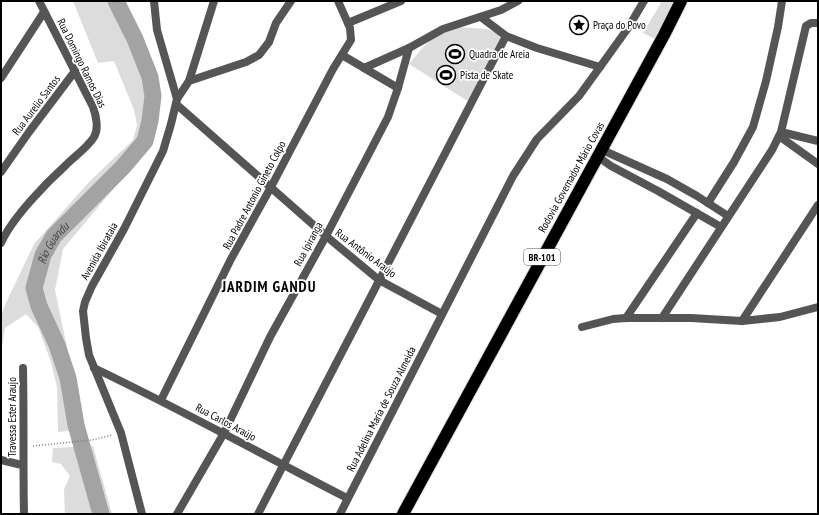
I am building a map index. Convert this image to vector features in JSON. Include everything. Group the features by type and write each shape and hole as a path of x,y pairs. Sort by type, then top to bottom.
{"highway":[{"name":"Rodovia Governador Mário Covas","path":"403,514 664,35 681,1"}],"street":[{"name":"Rua Domingo Ramos Dias","path":"1,243 4,235 53,176 95,136 97,120 95,113 39,1"},
{"path":"154,1 158,30 176,101"},
{"path":"176,101 189,81 214,1"},
{"path":"189,81 246,62 259,55 269,42 276,23 291,1"},
{"name":"Rua Padre Antonio Gineto Colpo","path":"162,400 231,259 333,69 352,37 350,28 338,1"},
{"path":"348,23 401,1"},
{"path":"364,68 409,48 442,29 501,10 518,1"},
{"name":"Rua Adelina Maria de Souza Almeida","path":"340,514 513,176 537,139 579,96 600,68 628,28 644,1"},
{"path":"708,203 734,162 753,127 768,74 782,1"},
{"path":"1,78 44,12"},
{"path":"481,17 506,36 537,48 600,68"},
{"path":"662,318 772,150 780,134 806,26 811,23 818,23"},
{"path":"258,514 506,36"},
{"name":"Rua Ipiranga","path":"177,514 224,433 270,337 326,236 388,116 398,88 409,48"},
{"path":"342,55 398,88"},
{"name":"Rua Aurelio Santos","path":"1,172 75,71"},
{"name":"Rua Antônio Araújo","path":"176,101 326,236 379,280 442,314"},
{"name":"Avenida Ibirataia","path":"142,514 121,433 106,393 94,368 86,338 83,311 85,302 163,151 176,101"},
{"path":"780,134 818,141"},
{"path":"780,134 818,164"},
{"path":"599,153 667,179 728,216"},
{"path":"599,153 611,166 721,227"},
{"path":"688,208 697,196"},
{"path":"742,321 818,205"},
{"path":"626,318 696,213"},
{"path":"582,326 613,319 626,318 742,321 780,317 818,307"},
{"name":"Travessa Ester Araujo","path":"23,368 22,465 24,514"},
{"name":"Rua Carlos Araújo","path":"94,368 162,400 348,498"},
{"path":"1,460 22,465"}],"path":[{"path":"23,447 60,442 92,440 121,433"}],"shaded area":[{"path":"73,1 126,1 128,15 145,50 156,82 157,106 150,145 63,249 55,290 84,429 58,432 57,387 51,362 38,327 26,314 5,328 1,351 1,316 34,244 89,182 133,140 137,125 134,110 114,61 98,63"},
{"path":"662,1 675,1 655,39 643,33"},
{"path":"454,27 488,29 498,34 502,42 469,102 409,64 424,46 436,35"},
{"path":"93,446 112,514 65,514 64,489 70,476 61,464 52,462 53,448"}],"waterway":[{"name":"Rio Guandu","path":"101,514 76,425 68,378 57,345 39,306 34,288 43,255 54,236 123,167 145,141 150,121 153,96 150,77 135,39 116,1"}],"place":[{"name":"Praça do Povo","path":"579,25"},
{"name":"Quadra de Areia","path":"455,54"},
{"name":"Pista de Skate","path":"446,75"}],"district":[{"name":"JARDIM GANDU","path":"269,286"}]}
